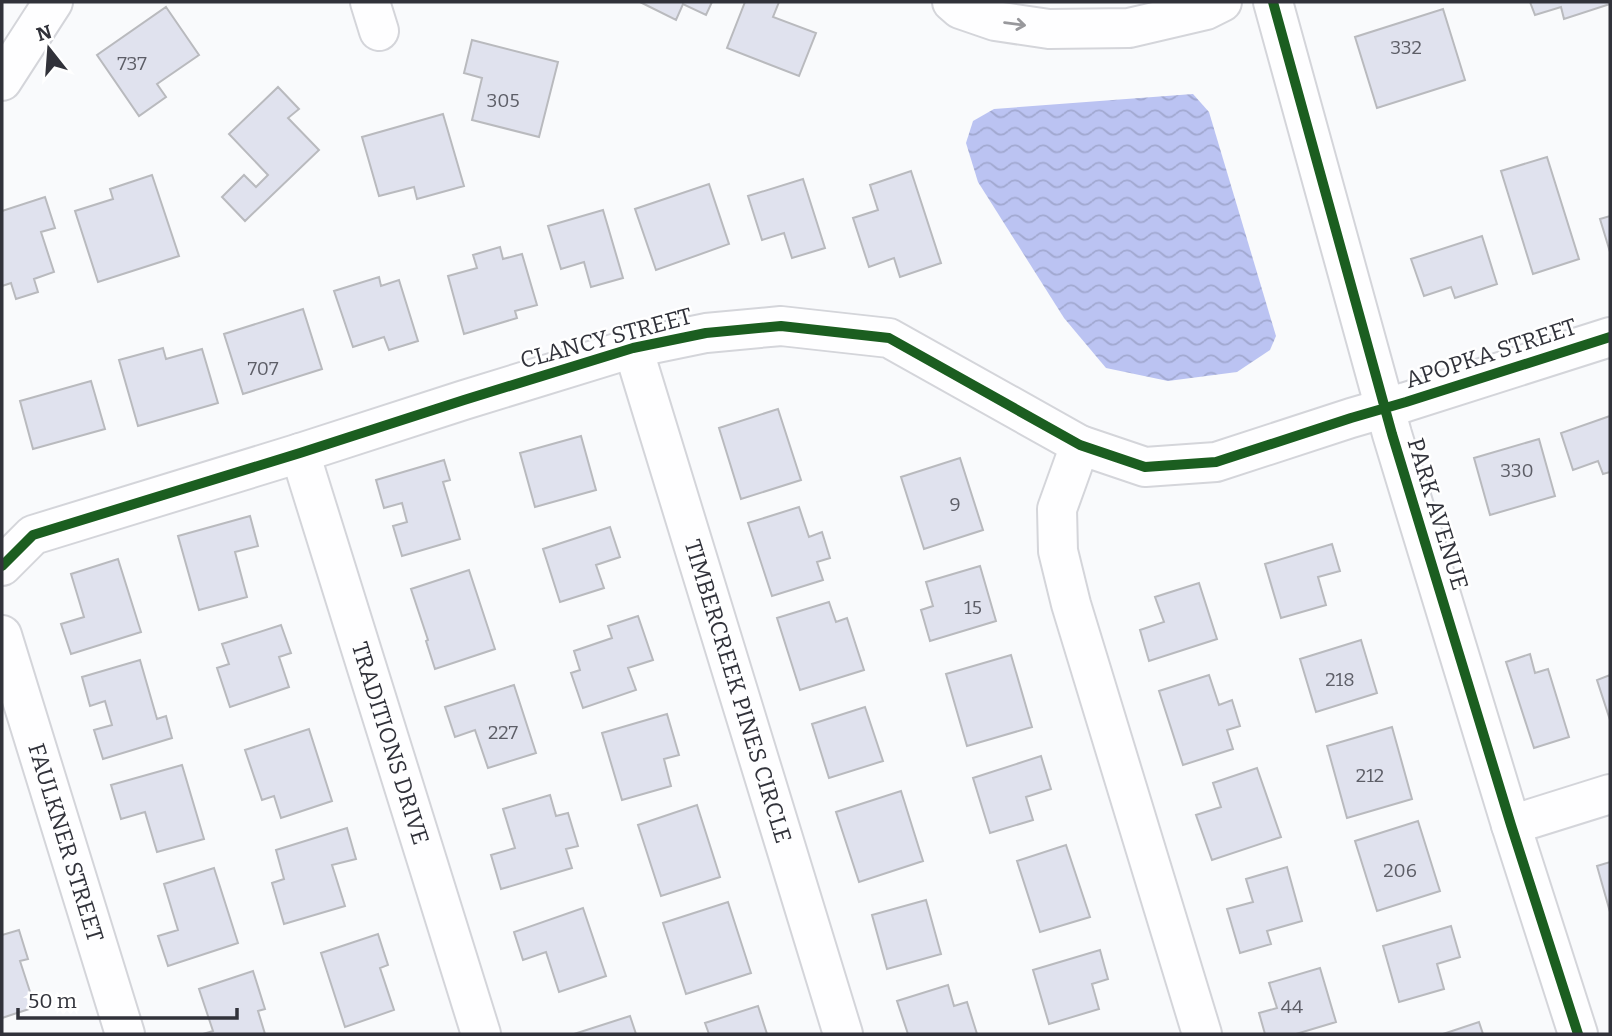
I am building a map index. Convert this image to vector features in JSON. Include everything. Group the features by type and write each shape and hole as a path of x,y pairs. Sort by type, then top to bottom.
{"street":[{"path":"2,81 53,2"},
{"path":"952,2 960,9 995,21 1049,29 1129,28 1206,10 1222,2"},
{"name":"PARK AVENUE","path":"1273,2 1385,409 1511,825 1578,1034"},
{"name":"CLANCY STREET","path":"2,566 33,535 633,348 706,333 781,326 889,338 1080,445 1145,467 1216,462 1385,409"},
{"name":"APOPKA STREET","path":"1385,409 1610,337"},
{"name":"TIMBERCREEK PINES CIRCLE","path":"633,348 843,1034"},
{"path":"1080,445 1057,509 1058,551 1071,604 1202,1034"},
{"name":"TRADITIONS DRIVE","path":"300,453 481,1034"},
{"name":"FAULKNER STREET","path":"3,646 125,1034"},
{"path":"1511,825 1610,794"}],"water":[{"path":"1193,94 1209,112 1276,336 1270,350 1237,372 1168,381 1106,368 1064,318 978,182 966,143 973,121 994,109"}],"building":[{"path":"640,2 712,2 706,15 683,4 676,20"},
{"path":"745,2 779,2 773,17 816,33 799,76 727,48"},
{"path":"1530,2 1610,4 1564,19 1561,7 1535,15"},
{"path":"166,7 199,55 157,84 166,97 139,116 97,55"},
{"path":"1443,9 1465,80 1377,108 1355,37"},
{"path":"472,40 558,62 539,137 472,120 482,78 464,73"},
{"path":"278,87 299,109 288,118 319,150 245,221 222,197 244,175 256,187 268,175 229,134"},
{"path":"443,114 464,186 417,199 414,187 379,196 362,137"},
{"path":"1547,157 1579,259 1533,274 1501,171"},
{"path":"911,171 941,263 900,277 894,258 869,267 853,218 878,210 870,185"},
{"path":"152,175 179,256 98,282 75,211 113,199 110,189"},
{"path":"803,179 825,248 792,258 784,233 762,240 748,196"},
{"path":"709,184 729,244 656,270 635,209"},
{"path":"45,197 55,228 41,232 54,272 34,279 38,292 16,299 11,283 2,286 2,211"},
{"path":"603,210 623,278 591,287 584,262 561,269 548,226"},
{"path":"1610,216 1610,252 1600,219"},
{"path":"1482,236 1497,284 1455,298 1451,287 1424,296 1411,259"},
{"path":"500,247 503,259 522,254 537,305 515,311 517,318 464,334 448,276 477,268 473,255"},
{"path":"379,277 381,286 399,280 418,341 389,350 384,337 353,347 334,291"},
{"path":"303,309 322,369 243,394 224,334"},
{"path":"163,348 166,359 202,349 218,403 138,426 119,360"},
{"path":"91,381 105,429 33,449 20,401"},
{"path":"778,409 801,480 741,499 719,428"},
{"path":"1610,416 1610,472 1603,474 1598,461 1573,470 1561,433"},
{"path":"581,436 596,490 535,507 520,453"},
{"path":"1539,439 1555,496 1490,515 1474,458"},
{"path":"960,458 983,530 924,549 901,477"},
{"path":"444,460 450,480 443,482 460,539 402,556 393,526 407,522 402,503 384,508 376,480"},
{"path":"799,507 809,537 822,532 830,558 817,562 823,580 772,596 748,523"},
{"path":"250,516 258,546 235,552 247,597 199,610 178,536"},
{"path":"610,527 620,557 596,565 604,588 560,602 543,549"},
{"path":"1332,544 1340,571 1318,577 1326,605 1281,618 1265,564"},
{"path":"118,559 141,632 71,654 61,624 84,617 71,574"},
{"path":"980,566 996,621 930,641 921,610 933,606 926,582"},
{"path":"469,570 495,649 435,669 411,589"},
{"path":"1199,583 1217,639 1149,661 1140,630 1164,622 1155,597"},
{"path":"829,602 836,622 847,618 864,670 800,690 777,618"},
{"path":"638,616 653,660 628,668 636,690 583,708 571,673 580,670 574,651 612,638 608,626"},
{"path":"281,625 291,653 279,657 289,687 230,707 217,668 229,664 222,644"},
{"path":"1361,640 1377,693 1316,712 1300,659"},
{"path":"1530,654 1535,673 1548,669 1569,737 1534,748 1506,662"},
{"path":"1011,655 1032,727 967,746 946,674"},
{"path":"140,660 157,719 166,716 172,738 103,759 94,730 112,725 105,701 90,706 82,677"},
{"path":"1209,675 1219,705 1232,700 1240,726 1227,730 1233,749 1183,765 1159,691"},
{"path":"1610,675 1610,720 1597,680"},
{"path":"514,685 536,753 488,768 475,730 455,737 445,707"},
{"path":"865,707 883,761 829,778 812,724"},
{"path":"667,714 679,755 664,759 671,786 622,800 602,733"},
{"path":"1392,727 1412,799 1347,818 1327,746"},
{"path":"309,729 332,801 281,818 274,796 262,800 245,750"},
{"path":"1041,756 1051,789 1026,797 1033,820 990,833 973,778"},
{"path":"182,765 204,839 157,852 145,812 121,819 111,785"},
{"path":"1257,768 1281,837 1212,860 1196,815 1221,807 1213,783"},
{"path":"901,791 923,861 859,882 836,812"},
{"path":"550,795 556,816 568,813 578,846 566,849 572,868 501,889 491,855 515,848 503,809"},
{"path":"697,805 720,877 661,896 638,825"},
{"path":"1418,821 1440,891 1377,911 1355,841"},
{"path":"347,828 356,859 332,865 345,906 284,924 272,883 284,879 276,850"},
{"path":"1066,845 1090,917 1040,932 1017,861"},
{"path":"1610,862 1610,912 1597,866"},
{"path":"1287,867 1302,921 1267,931 1271,944 1240,953 1227,909 1253,902 1246,879"},
{"path":"214,868 238,943 168,966 158,936 178,930 164,884"},
{"path":"926,900 941,954 887,969 872,915"},
{"path":"728,902 751,973 686,994 663,923"},
{"path":"583,908 606,976 559,992 546,952 523,960 514,932"},
{"path":"1451,926 1460,957 1437,964 1444,989 1399,1002 1383,946"},
{"path":"19,930 28,959 20,961 35,1007 2,1018 2,935"},
{"path":"378,934 388,965 380,968 394,1010 345,1027 321,953"},
{"path":"1100,950 1108,979 1092,984 1099,1009 1049,1024 1033,970"},
{"path":"1320,968 1336,1022 1296,1034 1265,1034 1259,1013 1277,1008 1269,983"},
{"path":"253,971 265,1009 258,1011 265,1034 203,1034 213,1031 199,989"},
{"path":"948,985 954,1006 967,1002 977,1034 908,1034 897,1001"},
{"path":"758,1006 767,1034 709,1034 705,1023"},
{"path":"630,1016 636,1034 574,1034"},
{"path":"1479,1022 1483,1034 1443,1034"}],"cycle path":[{"path":"1273,2 1392,434 1511,825 1578,1034"},
{"path":"2,566 33,535 633,348 706,333 781,326 889,338 1080,445 1145,467 1216,462 1610,337"}]}
